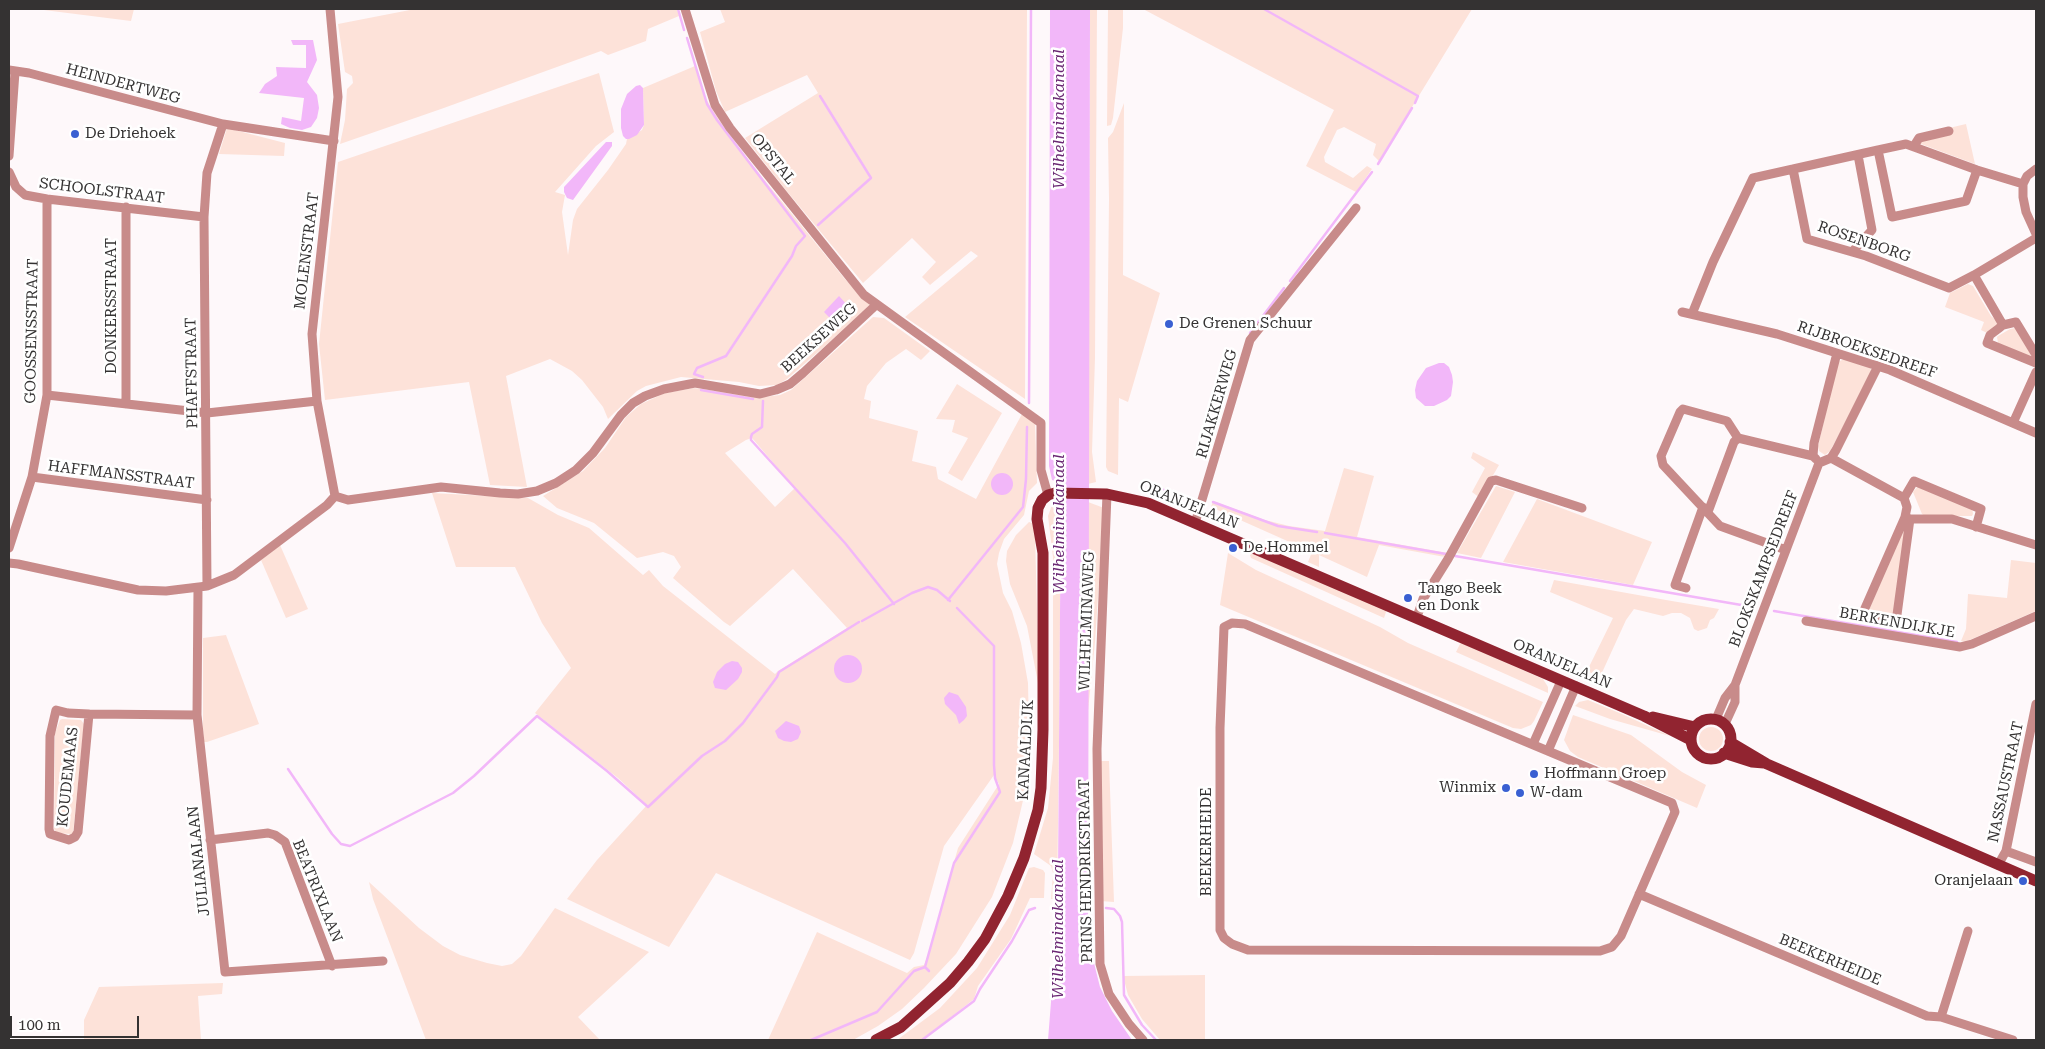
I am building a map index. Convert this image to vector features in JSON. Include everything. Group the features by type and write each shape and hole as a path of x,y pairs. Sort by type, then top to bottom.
{"main road":[{"name":"ORANJELAAN","path":"1052,494 1107,494 1148,502 1576,686 1644,716 1691,740"},
{"name":"KANAALDIJK","path":"876,1040 901,1027 950,983 968,962 984,939 1008,896 1024,858 1038,810 1041,788 1043,730 1043,553 1037,518 1038,508 1042,500 1052,494"},
{"name":"ORANJELAAN","path":"1644,716 1695,727"},
{"path":"1706,720 1720,722 1730,735 1730,742 1724,753 1714,758 1704,757 1695,751 1691,740 1695,727 1706,720"},
{"path":"1730,742 1767,764 2036,881"},
{"path":"1724,753 1752,762 1767,764"}],"street":[{"name":"MOLENSTRAAT","path":"330,9 338,97 312,334 317,401 336,496"},
{"name":"OPSTAL","path":"685,9 715,105 730,128 864,295 876,305"},
{"name":"HEINDERTWEG","path":"11,72 29,73 223,124 334,141"},
{"path":"9,156 11,72"},
{"name":"PHAFFSTRAAT","path":"203,587 207,500 204,217 207,173 223,124"},
{"path":"1914,146 1919,138 1949,131"},
{"path":"1692,314 1713,262 1753,178 1906,144 1977,170 2023,184"},
{"path":"1878,150 1892,217 1966,201 1977,170"},
{"path":"1852,252 1872,230 1858,155"},
{"path":"2036,168 2027,176 2023,184 2022,198 2036,234"},
{"name":"ROSENBORG","path":"1793,169 1808,238 1852,252 1949,288 2036,238"},
{"name":"SCHOOLSTRAAT","path":"9,172 16,187 25,194 47,199 204,217"},
{"name":"GOOSSENSSTRAAT","path":"9,548 32,477 47,395 47,199"},
{"name":"DONKERSSTRAAT","path":"126,207 126,404"},
{"name":"RIJAKKERWEG","path":"1196,522 1250,340 1356,208"},
{"path":"1974,275 2004,325"},
{"name":"BEEKSEWEG","path":"336,496 348,500 441,486 518,494 536,491 556,483 576,470 593,453 621,415 633,403 664,389 695,383 760,394 776,390 790,384 804,373 876,305 1041,423 1041,470 1052,494"},
{"name":"RIJBROEKSEDREEF","path":"1682,312 1777,334 1878,366 1915,379 2036,433"},
{"path":"2036,355 2016,322 2004,325 1990,335 1988,343 2036,364"},
{"name":"BLOKSKAMPSEDREEF","path":"1720,722 1735,702 1735,685 1786,550 1816,460 1814,443 1837,353"},
{"path":"1831,458 1878,366"},
{"path":"2013,422 2036,372"},
{"path":"47,395 206,413 317,401"},
{"path":"1786,550 1720,526 1661,461 1661,456 1680,412 1689,410 1727,421 1738,438 1816,460 1831,458 1904,498"},
{"path":"1686,588 1675,586 1705,509 1734,442 1738,438"},
{"name":"HAFFMANSSTRAAT","path":"32,477 207,500"},
{"path":"1417,617 1424,599 1491,481 1496,480 1582,508"},
{"path":"1908,518 1862,615 1896,622 1908,518 1904,498 1914,481 1980,509 1976,527"},
{"name":"WILHELMINAWEG","path":"1097,749 1107,494"},
{"path":"9,563 138,590 166,591 203,587 234,575 336,496"},
{"path":"1908,518 1952,519 2036,544"},
{"name":"JULIANALAAN","path":"203,587 197,715 225,972 383,962"},
{"name":"BERKENDIJKJE","path":"1806,621 1960,647 1972,644 2036,616"},
{"name":"BEEKERHEIDE","path":"1232,623 1245,624 1533,744 1672,803 1675,812 1621,936 1612,947 1600,951 1248,950 1232,944 1224,938 1220,930 1220,728 1224,627 1232,623"},
{"path":"1533,744 1561,681"},
{"path":"1548,751 1576,686"},
{"name":"NASSAUSTRAAT","path":"1998,865 2006,851 2036,704"},
{"name":"KOUDEMAAS","path":"89,714 78,832 75,837 69,840 50,834 48,830 50,736 56,710 68,713 89,714 197,715"},
{"name":"PRINS HENDRIKSTRAAT","path":"1097,749 1100,964 1109,994 1129,1024 1143,1040"},
{"name":"BEATRIXLAAN","path":"210,840 268,833 275,835 285,842 332,966"},
{"path":"2006,851 2036,862"},
{"name":"BEEKERHEIDE","path":"1639,894 1927,1016 1941,1017 2013,1040"},
{"path":"1941,1017 1968,931"}],"shaded area":[{"path":"36,9 134,9 131,21"},
{"path":"415,9 677,9 679,16 648,29 646,41 608,55 601,51 340,144 345,120 347,89 353,83 352,76 345,72 338,24"},
{"path":"720,9 1027,9 1025,399 905,317 978,256 971,251 930,285 922,277 936,262 912,238 863,283 745,138 818,93 807,75 725,112 716,91 700,32 725,22"},
{"path":"1090,9 1097,9 1095,358 1092,452 1096,482 1088,484"},
{"path":"1108,9 1123,9 1123,28 1113,118 1111,125 1107,126"},
{"path":"1143,9 1472,9 1379,161 1373,155 1376,144 1344,127 1337,130 1324,157 1325,162 1353,178 1367,166 1372,169 1356,192 1306,166 1334,110"},
{"path":"695,66 706,99 732,140 844,278 870,305 824,347 787,379 777,385 759,386 739,382 681,377 646,386 637,391 608,419 603,407 582,380 572,371 550,359 506,376 527,487 490,485 469,382 325,400 319,344 338,162 599,73 614,132 596,146 555,192 565,195 562,212 568,255 573,220 577,209 608,170 626,144 627,139 642,130 644,125 643,88"},
{"path":"1124,103 1123,275 1160,293 1128,402 1119,398 1118,475 1108,471 1106,467 1108,138 1113,132"},
{"path":"1966,124 1975,164 1921,144 1921,141 1949,128"},
{"path":"227,128 285,143 284,156 219,154"},
{"path":"1968,284 1973,286 1991,316 1997,321 1997,326 1987,333 1981,330 1984,322 1945,307 1950,293"},
{"path":"873,317 884,318 930,351 921,360 906,349 886,363 867,386 864,399 871,401 869,418 918,431 912,461 936,467 938,479 976,499 1022,414 1035,423 1037,483 1029,491 1024,515 1004,539 997,564 1003,593 1012,611 1021,643 1028,683 1029,731 1025,792 1013,843 992,897 956,954 902,1009 878,1026 853,1040 768,1040 817,932 907,973 914,967 924,965 958,848 999,784 994,775 944,846 914,953 910,960 716,873 669,947 567,899 597,860 647,805 618,778 535,713 571,668 542,623 515,567 456,567 432,493 528,498 558,515 589,528 643,575 649,570 663,586 775,674 847,628 793,569 730,626 673,578 681,567 674,556 663,552 637,558 594,523 557,508 543,496 583,471 605,448 626,417 641,404 665,393 694,388 764,397 780,395 791,390","holes":["752,438 795,488 775,507 725,453"]},
{"path":"2015,328 2033,358 1998,343 1998,336"},
{"path":"1844,359 1870,367 1872,373 1830,451 1825,455 1819,451 1818,446 1838,362"},
{"path":"957,384 1002,413 962,481 948,473 968,438 952,432 955,420 936,419"},
{"path":"1473,452 1499,465 1480,498 1472,492 1485,468 1471,458"},
{"path":"1344,468 1374,476 1357,537 1448,553 1445,557 1379,545 1367,577 1319,555 1319,567 1308,562 1312,552 1211,507 1213,501 1265,520 1289,526 1325,531"},
{"path":"1496,486 1515,492 1481,558 1457,553"},
{"path":"1918,486 1972,508 1972,516 1925,516 1922,514 1913,492"},
{"path":"1537,499 1652,542 1633,585 1503,562"},
{"path":"1061,501 1057,899 1051,899 1053,873 1051,866 1034,854 1048,808 1053,758 1053,557 1048,516 1052,505"},
{"path":"1088,502 1104,508 1095,642 1088,711"},
{"path":"1029,522 1032,523 1035,534 1039,688 1027,626 1010,584 1006,561 1007,551 1016,535"},
{"path":"1905,527 1895,618 1867,614"},
{"path":"280,545 308,609 286,618 261,560"},
{"path":"1228,553 1256,570 1380,627 1408,643 1543,702 1534,721 1531,725 1521,729 1513,728 1220,605"},
{"path":"1252,553 1387,609 1384,618 1251,558 1250,555"},
{"path":"2011,560 2036,563 2036,611 1965,642 1961,641 1966,629 1968,594 2007,598"},
{"path":"1554,580 1719,609 1714,618 1710,620 1707,628 1698,631 1694,629 1690,618 1681,613 1663,616 1634,609 1626,620 1600,677 1587,671 1613,618 1550,592"},
{"path":"226,635 259,724 204,742 203,638"},
{"path":"1461,642 1543,679 1548,687 1548,693 1456,652"},
{"path":"1588,700 1670,736 1610,719 1575,706 1579,702"},
{"path":"1573,715 1631,735 1682,772 1706,785 1697,808 1578,757 1570,751 1564,740"},
{"path":"62,719 81,720 84,724 73,834 57,833 54,829 55,733"},
{"path":"1711,727 1716,728 1722,734 1722,744 1716,750 1711,751 1706,750 1700,744 1699,739 1700,734 1706,728"},
{"path":"1101,761 1109,761 1114,902 1100,901"},
{"path":"1034,867 1043,870 1045,873 1044,898 1030,898 1011,939 978,986 974,999 922,1040 897,1040 940,1008 977,968 1010,915 1029,868"},
{"path":"369,882 419,928 443,946 460,955 487,963 502,966 512,964 521,956 555,908 649,952 578,1017 600,1040 426,1040 373,899"},
{"path":"1205,975 1205,1040 1160,1040 1142,1019 1128,995 1123,976"},
{"path":"223,983 222,994 198,996 201,1040 84,1040 84,1020 99,987"}],"water":[{"name":"Wilhelminakanaal","path":"1050,9 1090,9 1088,939 1100,987 1112,1011 1132,1040 1048,1040 1058,873 1061,484 1052,480 1049,466"},
{"path":"291,40 313,40 317,60 307,82 317,95 319,108 317,118 311,127 302,130 281,124 282,117 301,121 304,98 259,93 265,84 277,76 276,67 306,68 306,45 293,45"},
{"path":"640,85 643,88 644,125 637,135 626,139 621,128 621,109 627,94"},
{"path":"606,142 612,142 612,146 573,200 567,198 564,187"},
{"path":"839,296 848,306 835,323 824,312"},
{"path":"1444,363 1449,367 1452,375 1451,396 1434,406 1425,406 1416,398 1417,381 1426,368"},
{"path":"1002,473 1010,476 1013,484 1010,492 1002,495 994,492 991,484 994,476"},
{"path":"848,655 858,659 862,669 858,679 848,683 838,679 834,669 838,659"},
{"path":"732,661 738,662 742,668 738,679 726,690 715,688 713,682 717,672 725,664"},
{"path":"949,692 958,695 966,707 967,716 959,724 956,715 945,704 944,698"},
{"path":"786,721 799,726 801,732 798,739 791,742 778,738 775,731"}],"waterway":[{"path":"678,9 684,30"},
{"path":"1029,403 1031,9"},
{"path":"1264,9 1418,96 1415,103"},
{"path":"687,38 707,104 717,120 805,236 796,246 792,256 726,356 697,368 694,374 703,377"},
{"path":"818,225 871,178 820,96"},
{"path":"1378,164 1412,108"},
{"path":"1290,281 1372,172"},
{"path":"1250,333 1284,288"},
{"path":"701,390 753,399"},
{"path":"763,401 762,427 752,434 751,440 845,543 894,604"},
{"path":"948,600 1023,507 1026,479 1027,427"},
{"path":"1155,487 1195,501"},
{"path":"1213,502 1278,526 1317,532"},
{"path":"1325,533 1446,554"},
{"path":"1455,556 1753,607"},
{"path":"862,621 912,593 928,587 937,590 950,601"},
{"path":"925,967 954,863 1000,792 995,778 994,765 994,646 957,608"},
{"path":"1774,611 1957,642"},
{"path":"288,769 332,834 341,844 350,846 453,793 474,776 537,716 607,771 648,807 702,756 725,741 743,723 779,672 859,622"},
{"path":"922,1040 974,1001 1029,910 1035,908"},
{"path":"1106,908 1114,909 1122,922 1124,995 1142,1025 1156,1040"},
{"path":"811,1040 877,1012 914,971 925,967 929,971"}],"place":[{"name":"De Driehoek","path":"75,134"},
{"name":"De Grenen Schuur","path":"1169,324"},
{"name":"De Hommel","path":"1233,548"},
{"name":"Tango Beek en Donk","path":"1408,598"},
{"name":"Hoffmann Groep","path":"1534,774"},
{"name":"Winmix","path":"1506,788"},
{"name":"W-dam","path":"1520,793"},
{"name":"Oranjelaan","path":"2023,881"}]}
